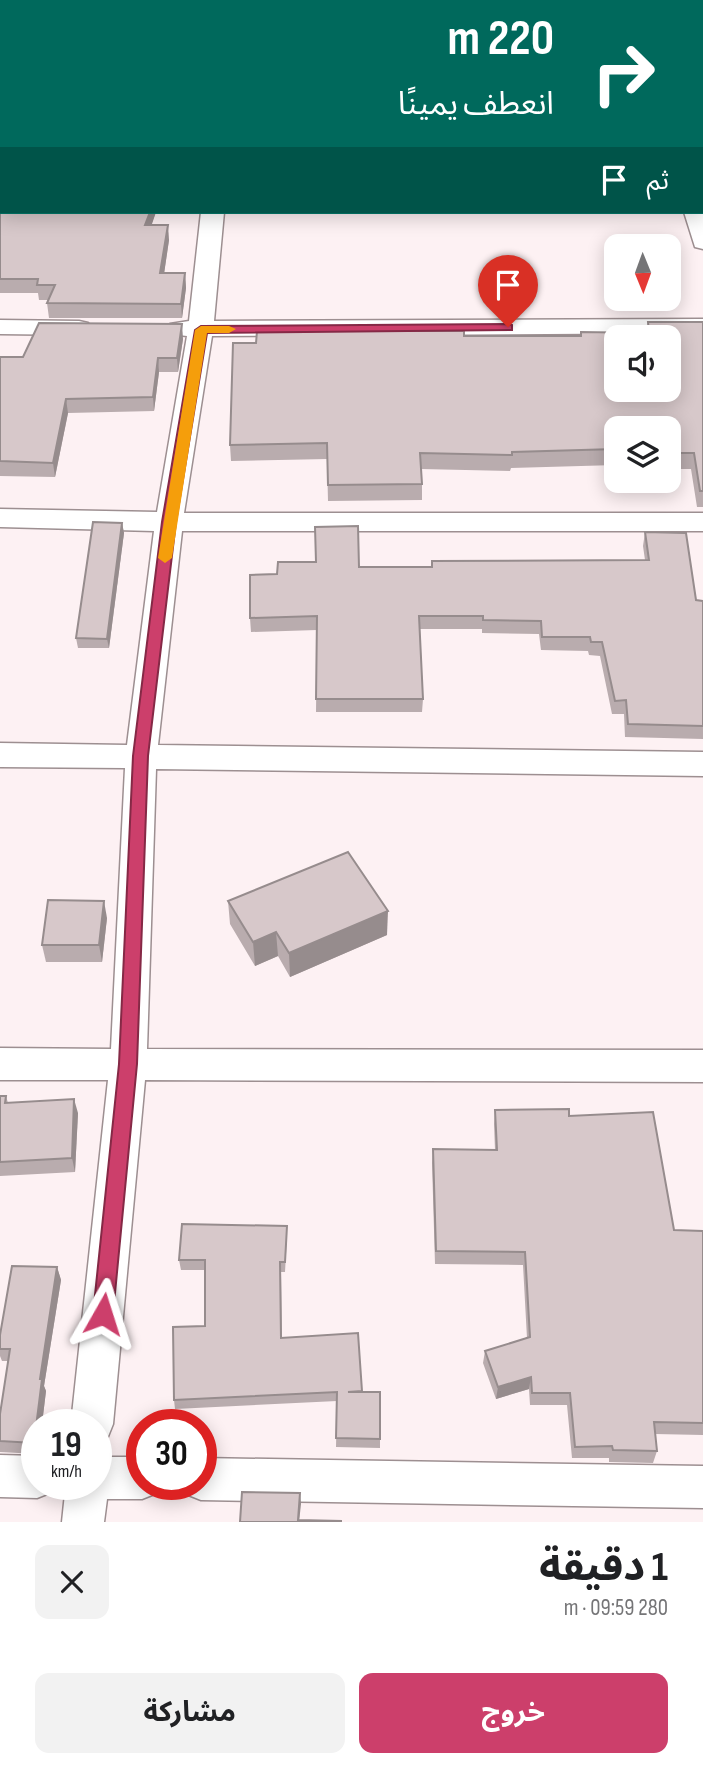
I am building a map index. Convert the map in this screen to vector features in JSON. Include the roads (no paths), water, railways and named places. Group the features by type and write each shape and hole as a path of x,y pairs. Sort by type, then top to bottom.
{"street":[{"path":"94,1409 128,1064 141,756 169,522 201,330 212,214"},
{"path":"696,214 703,242"},
{"path":"161,329 703,326"},
{"path":"0,327 107,328"},
{"path":"0,518 169,522 703,522"},
{"path":"0,755 703,764"},
{"path":"0,1064 703,1066"},
{"path":"0,1476 21,1477"},
{"path":"217,1479 703,1487"},
{"path":"83,1522 85,1500"}]}
